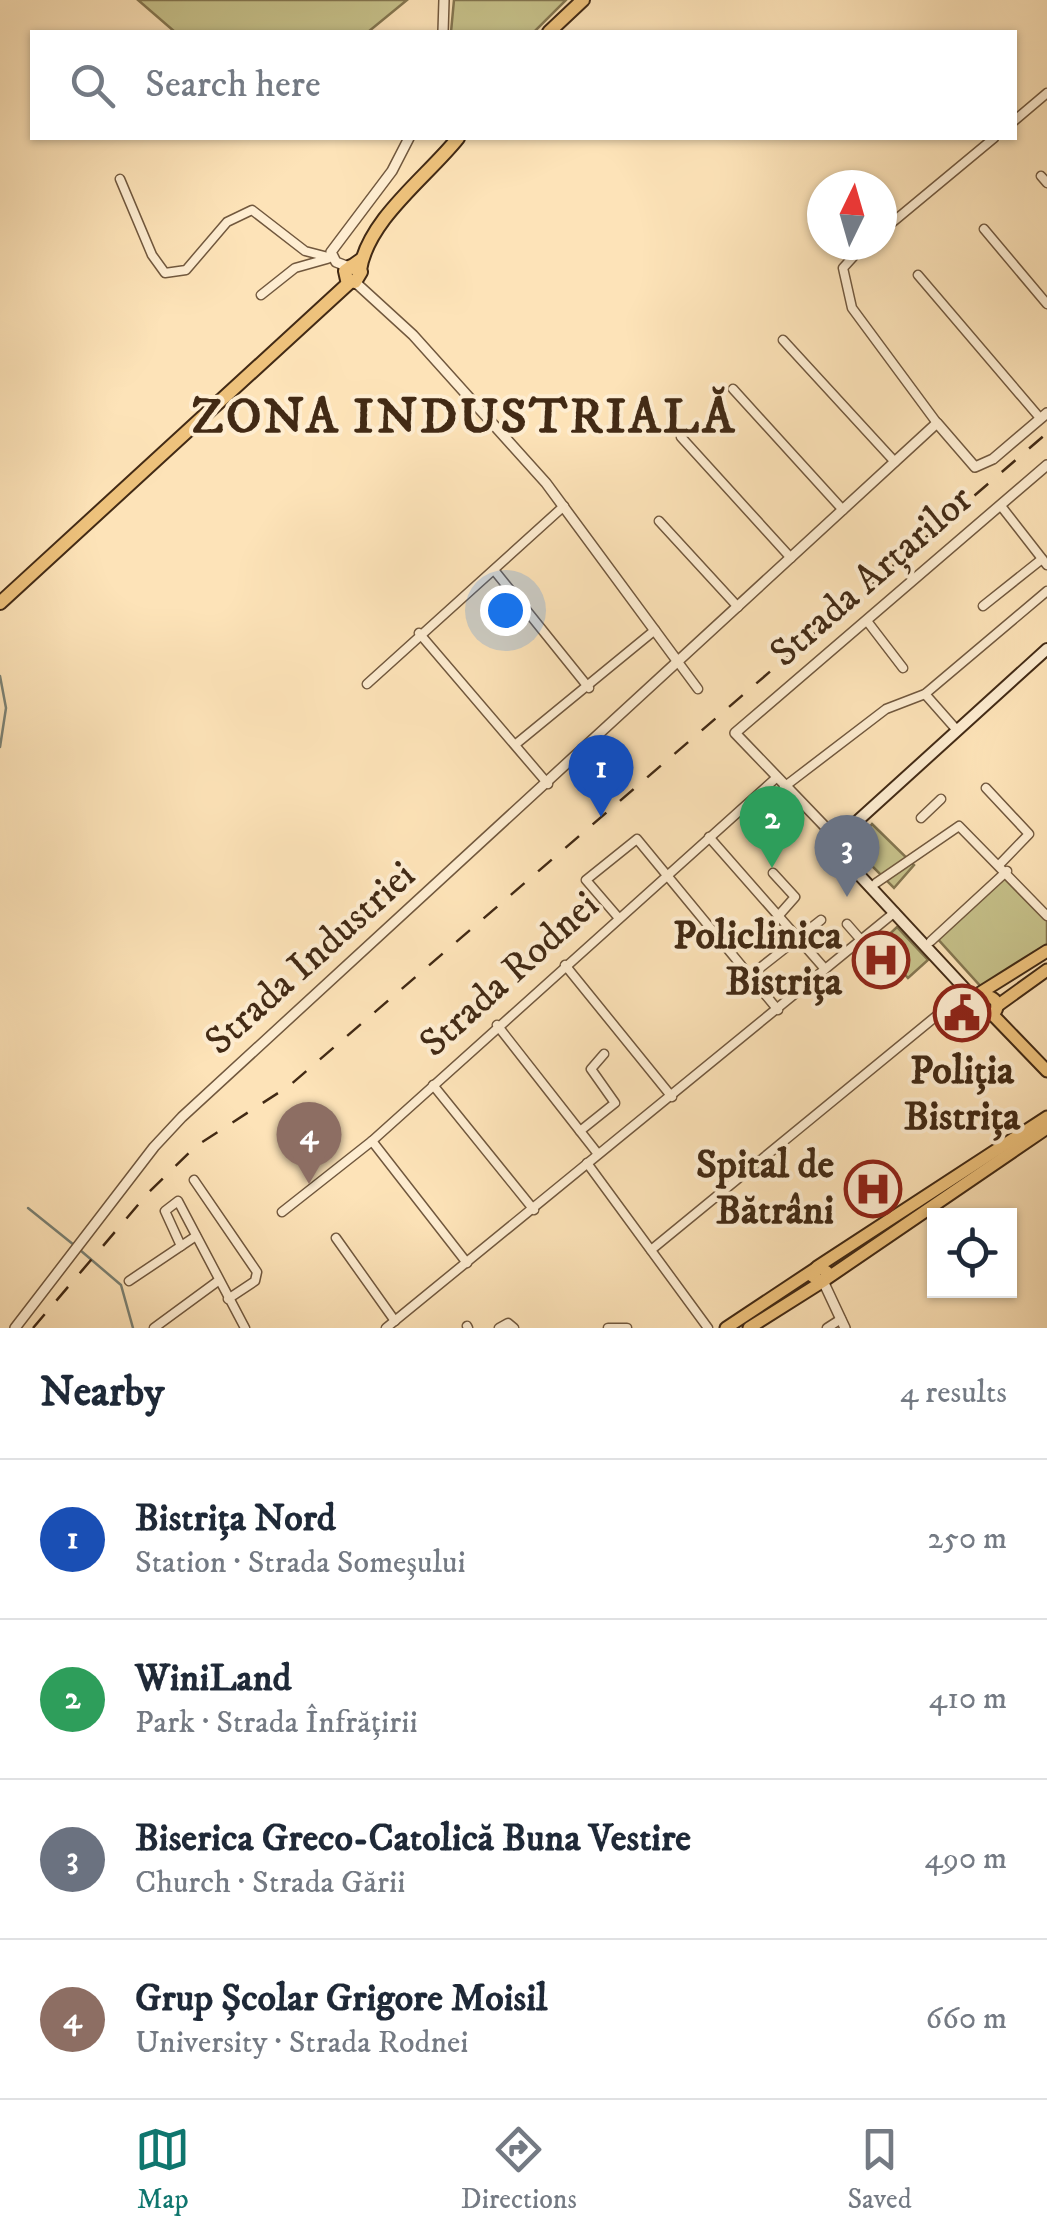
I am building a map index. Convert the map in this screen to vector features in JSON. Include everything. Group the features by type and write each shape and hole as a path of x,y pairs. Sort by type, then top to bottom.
{"highway":[{"path":"551,30 583,0"},
{"path":"0,603 349,272 388,218 456,140"}],"main road":[{"path":"838,842 955,728 1043,653"},
{"path":"838,842 1047,1070"},
{"path":"838,842 895,912 986,1002"},
{"path":"986,1002 1047,954"},
{"path":"986,1002 1047,970"},
{"path":"726,1328 1047,1117"},
{"path":"749,1328 1047,1128"},
{"path":"921,1214 936,1214 1047,1137"},
{"path":"816,1268 812,1276 823,1281"}],"street":[{"path":"443,30 444,0"},
{"path":"1017,118 1047,93"},
{"path":"407,140 373,200 334,248 349,272 564,506 698,689"},
{"path":"897,219 992,140"},
{"path":"120,179 152,255 165,273 180,274 227,222 252,210 305,251 349,272"},
{"path":"984,229 1047,304"},
{"path":"847,260 842,278 852,308 937,424 975,467 993,459 1044,416 918,276"},
{"path":"262,295 295,268 349,272"},
{"path":"783,340 896,462"},
{"path":"733,388 843,510"},
{"name":"Strada Industriei","path":"16,1328 82,1238 182,1117 937,424"},
{"path":"681,437 791,558"},
{"name":"Strada Arțarilor","path":"780,783 735,733 1047,465"},
{"path":"367,684 564,506"},
{"path":"983,606 1044,562 1001,506"},
{"path":"659,520 738,607"},
{"path":"494,570 588,688"},
{"name":"Strada Rodnei","path":"282,1212 372,1141 709,837 886,710 925,694 1047,592"},
{"path":"866,621 904,668"},
{"path":"516,744 655,630"},
{"path":"420,633 548,784"},
{"path":"1043,653 1047,667"},
{"path":"925,694 955,728"},
{"path":"780,783 838,842"},
{"path":"931,941 1003,868 1029,834 986,788"},
{"path":"921,818 941,799"},
{"path":"876,883 959,826 1047,916"},
{"path":"709,837 825,969"},
{"path":"618,916 586,880 637,840 778,1010"},
{"path":"773,873 795,898 780,914"},
{"path":"386,1328 895,912"},
{"path":"751,975 821,920"},
{"path":"847,924 861,940"},
{"path":"565,965 672,1097"},
{"path":"651,1250 986,1002"},
{"path":"497,1025 598,1154"},
{"path":"580,1131 615,1103 591,1069 604,1054"},
{"path":"433,1086 534,1210"},
{"path":"372,1141 467,1263"},
{"path":"587,1163 708,1328"},
{"path":"194,1180 257,1272 255,1281 228,1300"},
{"path":"180,1246 165,1211 178,1201 245,1328"},
{"path":"129,1281 196,1236"},
{"path":"336,1238 395,1321"},
{"path":"154,1328 218,1281"},
{"path":"823,1281 843,1324 827,1328"},
{"path":"499,1328 508,1322 514,1328"},
{"path":"608,1328 627,1328"}],"shaded area":[{"path":"138,0 407,0 370,30 173,30"},
{"path":"454,0 566,0 536,30 451,30"},
{"path":"872,824 914,865 894,888 862,856 863,835"},
{"path":"1007,871 1047,916 1047,947 984,990 936,937"},
{"path":"897,927 928,960 908,978 878,945"}],"waterway":[{"path":"0,676 6,708 0,747"},
{"path":"28,1208 74,1245"},
{"path":"80,1250 121,1285 133,1328"}],"railway":[{"path":"33,1328 149,1192 196,1146 289,1086 1047,433"}],"place":[{"name":"Bistrița Nord","path":"601,817"},
{"name":"WiniLand","path":"772,868"},
{"name":"Biserica Greco-Catolică Buna Vestire","path":"847,897"},
{"name":"Policlinica Bistrița","path":"881,960"},
{"name":"Poliția Bistrița","path":"962,1013"},
{"name":"Grup Școlar Grigore Moisil","path":"309,1184"},
{"name":"Spital de Bătrâni","path":"873,1189"}],"district":[{"name":"ZONA INDUSTRIALĂ","path":"464,417"}]}
